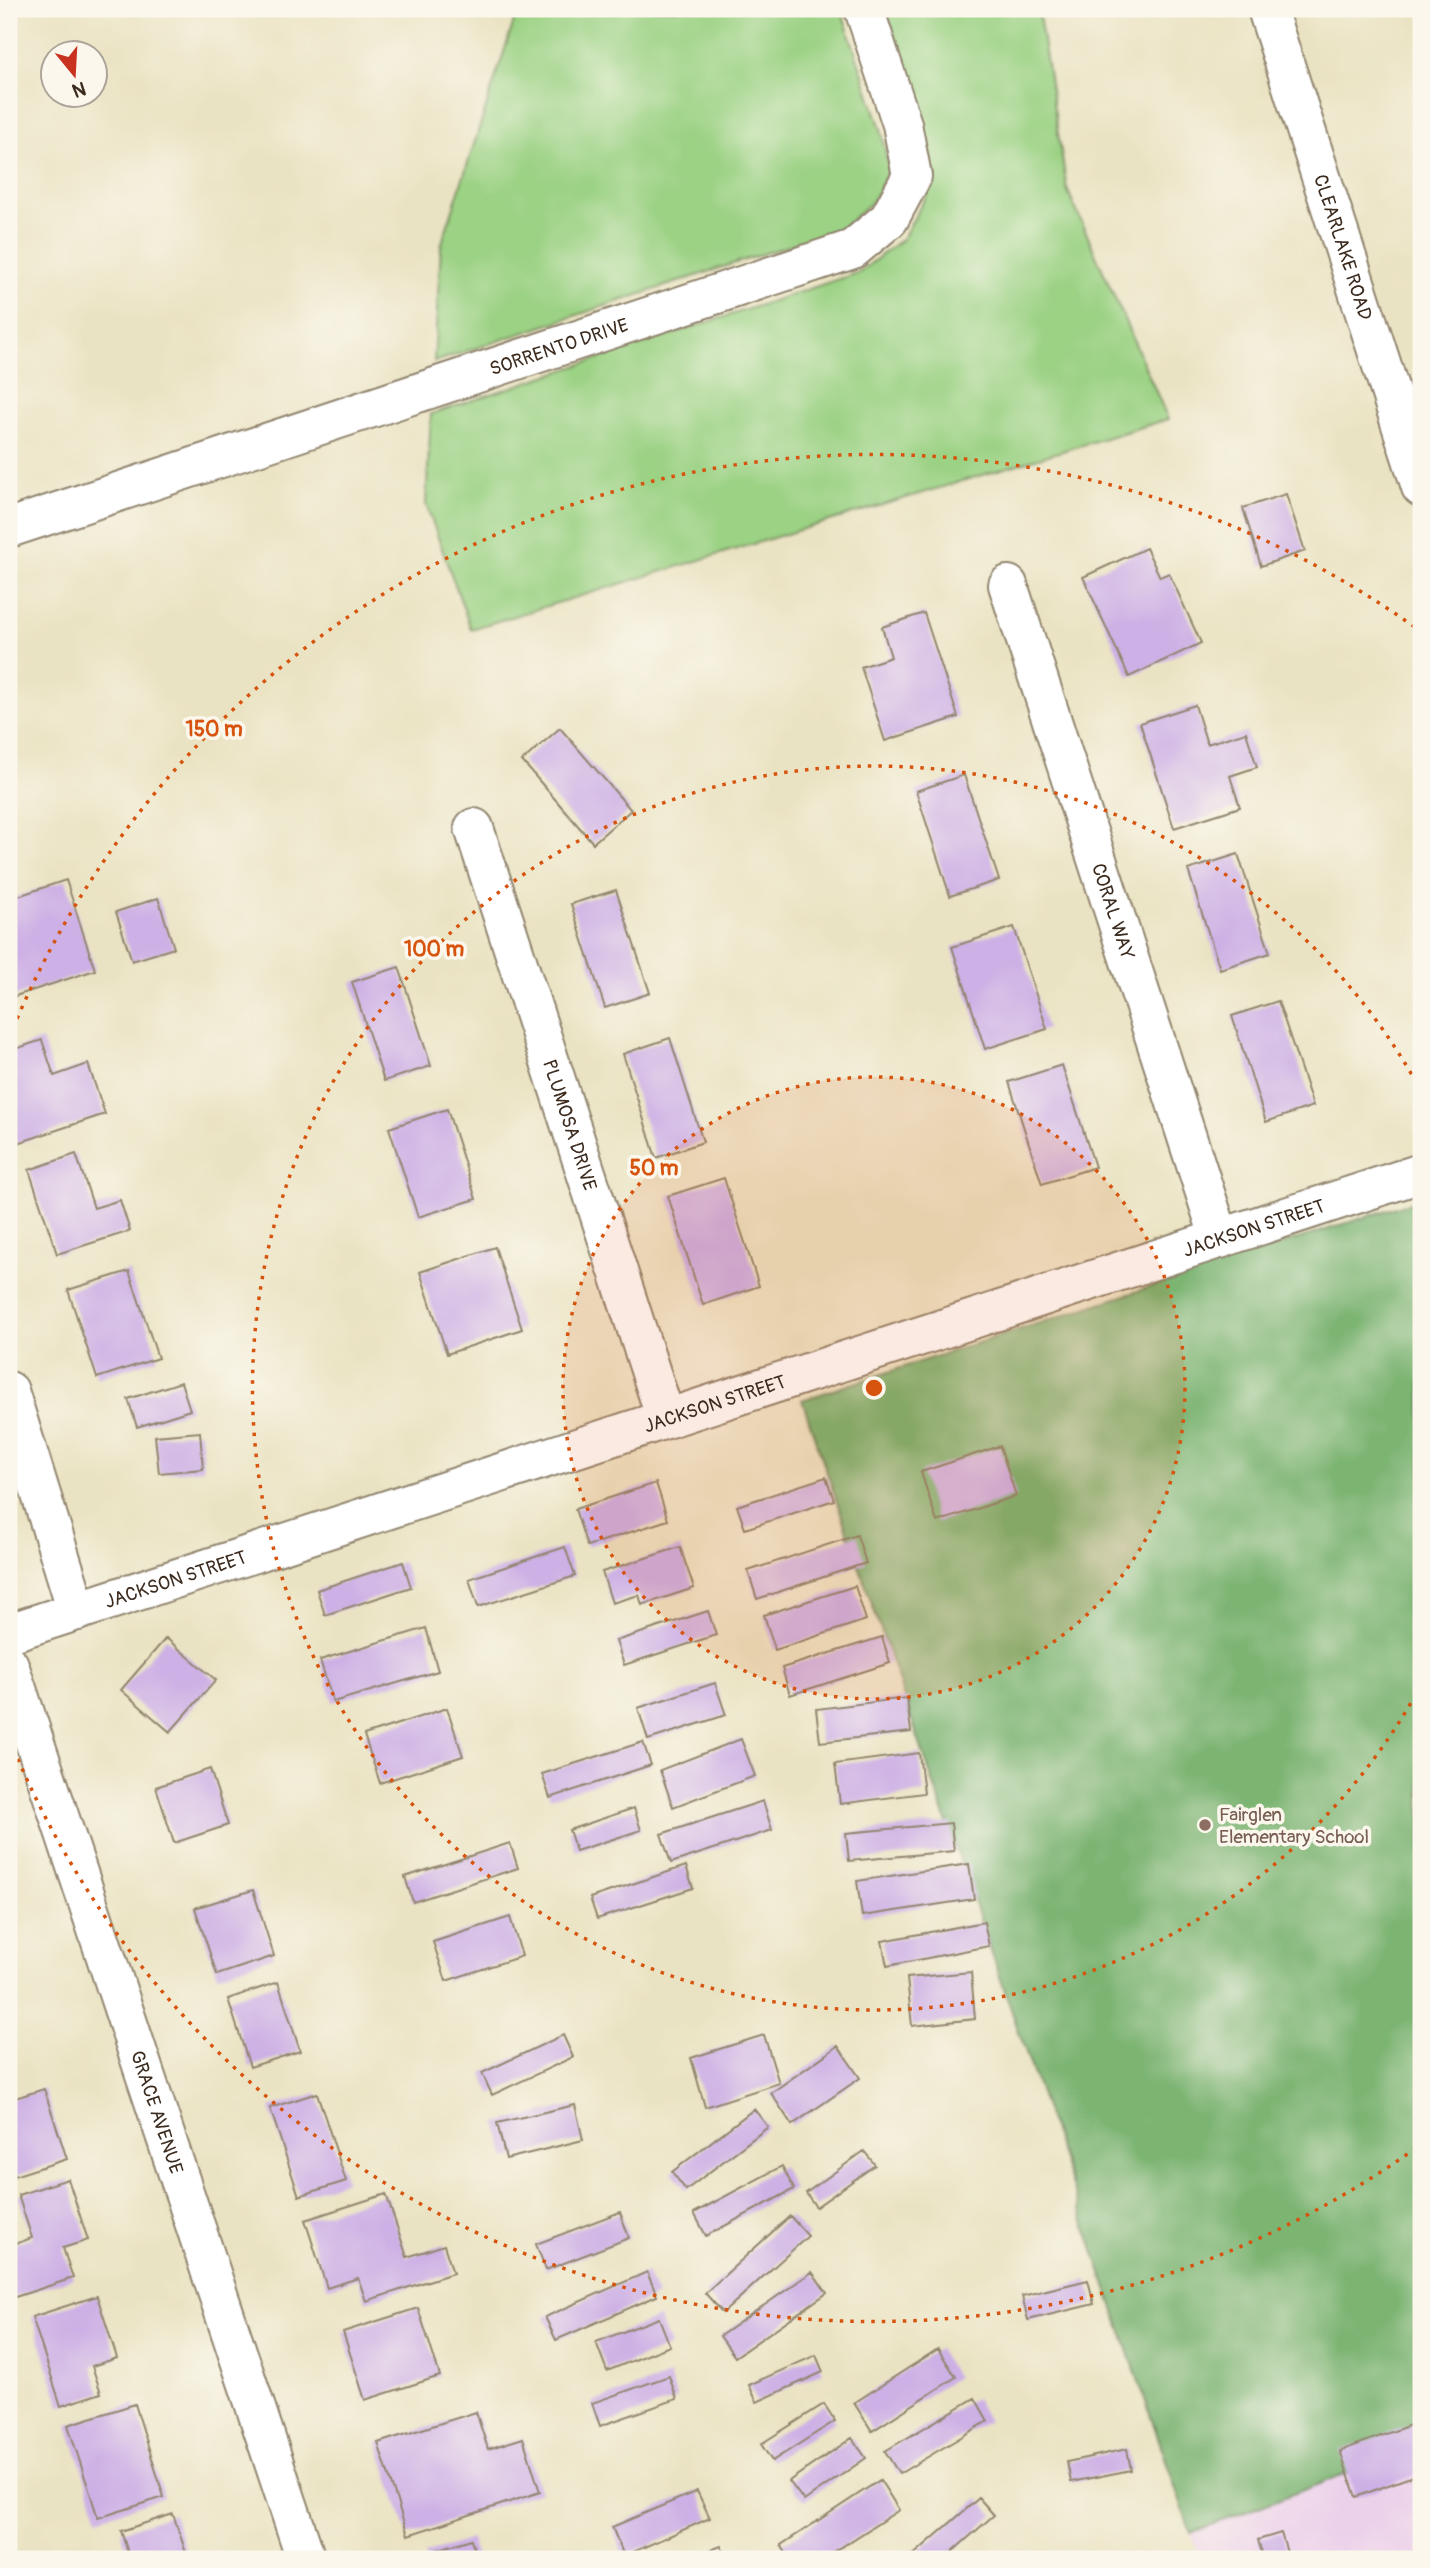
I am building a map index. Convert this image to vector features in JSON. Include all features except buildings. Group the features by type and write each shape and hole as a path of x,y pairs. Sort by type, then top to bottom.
{"street":[{"name":"SORRENTO DRIVE","path":"9,528 853,249 890,219 912,176 902,124 864,9"},
{"name":"CLEARLAKE ROAD","path":"1267,9 1421,487"},
{"name":"CORAL WAY","path":"1008,585 1220,1239"},
{"name":"PLUMOSA DRIVE","path":"474,828 666,1419"},
{"name":"JACKSON STREET","path":"9,1633 1421,1173"},
{"path":"9,1391 77,1611"},
{"name":"GRACE AVENUE","path":"9,1665 306,2559"}],"shaded area":[{"path":"1421,2445 1421,2559 1200,2559 1191,2533"}],"green space":[{"path":"518,9 841,9 881,129 889,170 872,202 842,228 434,362 441,246"},
{"path":"886,9 1038,9 1067,189 1168,419 471,629 426,504 431,414 860,272 903,238 930,189 933,172 922,117"},
{"path":"1421,1199 1421,2445 1191,2533 802,1400"}],"place":[{"name":"Fairglen Elementary School","path":"1205,1825"}]}
